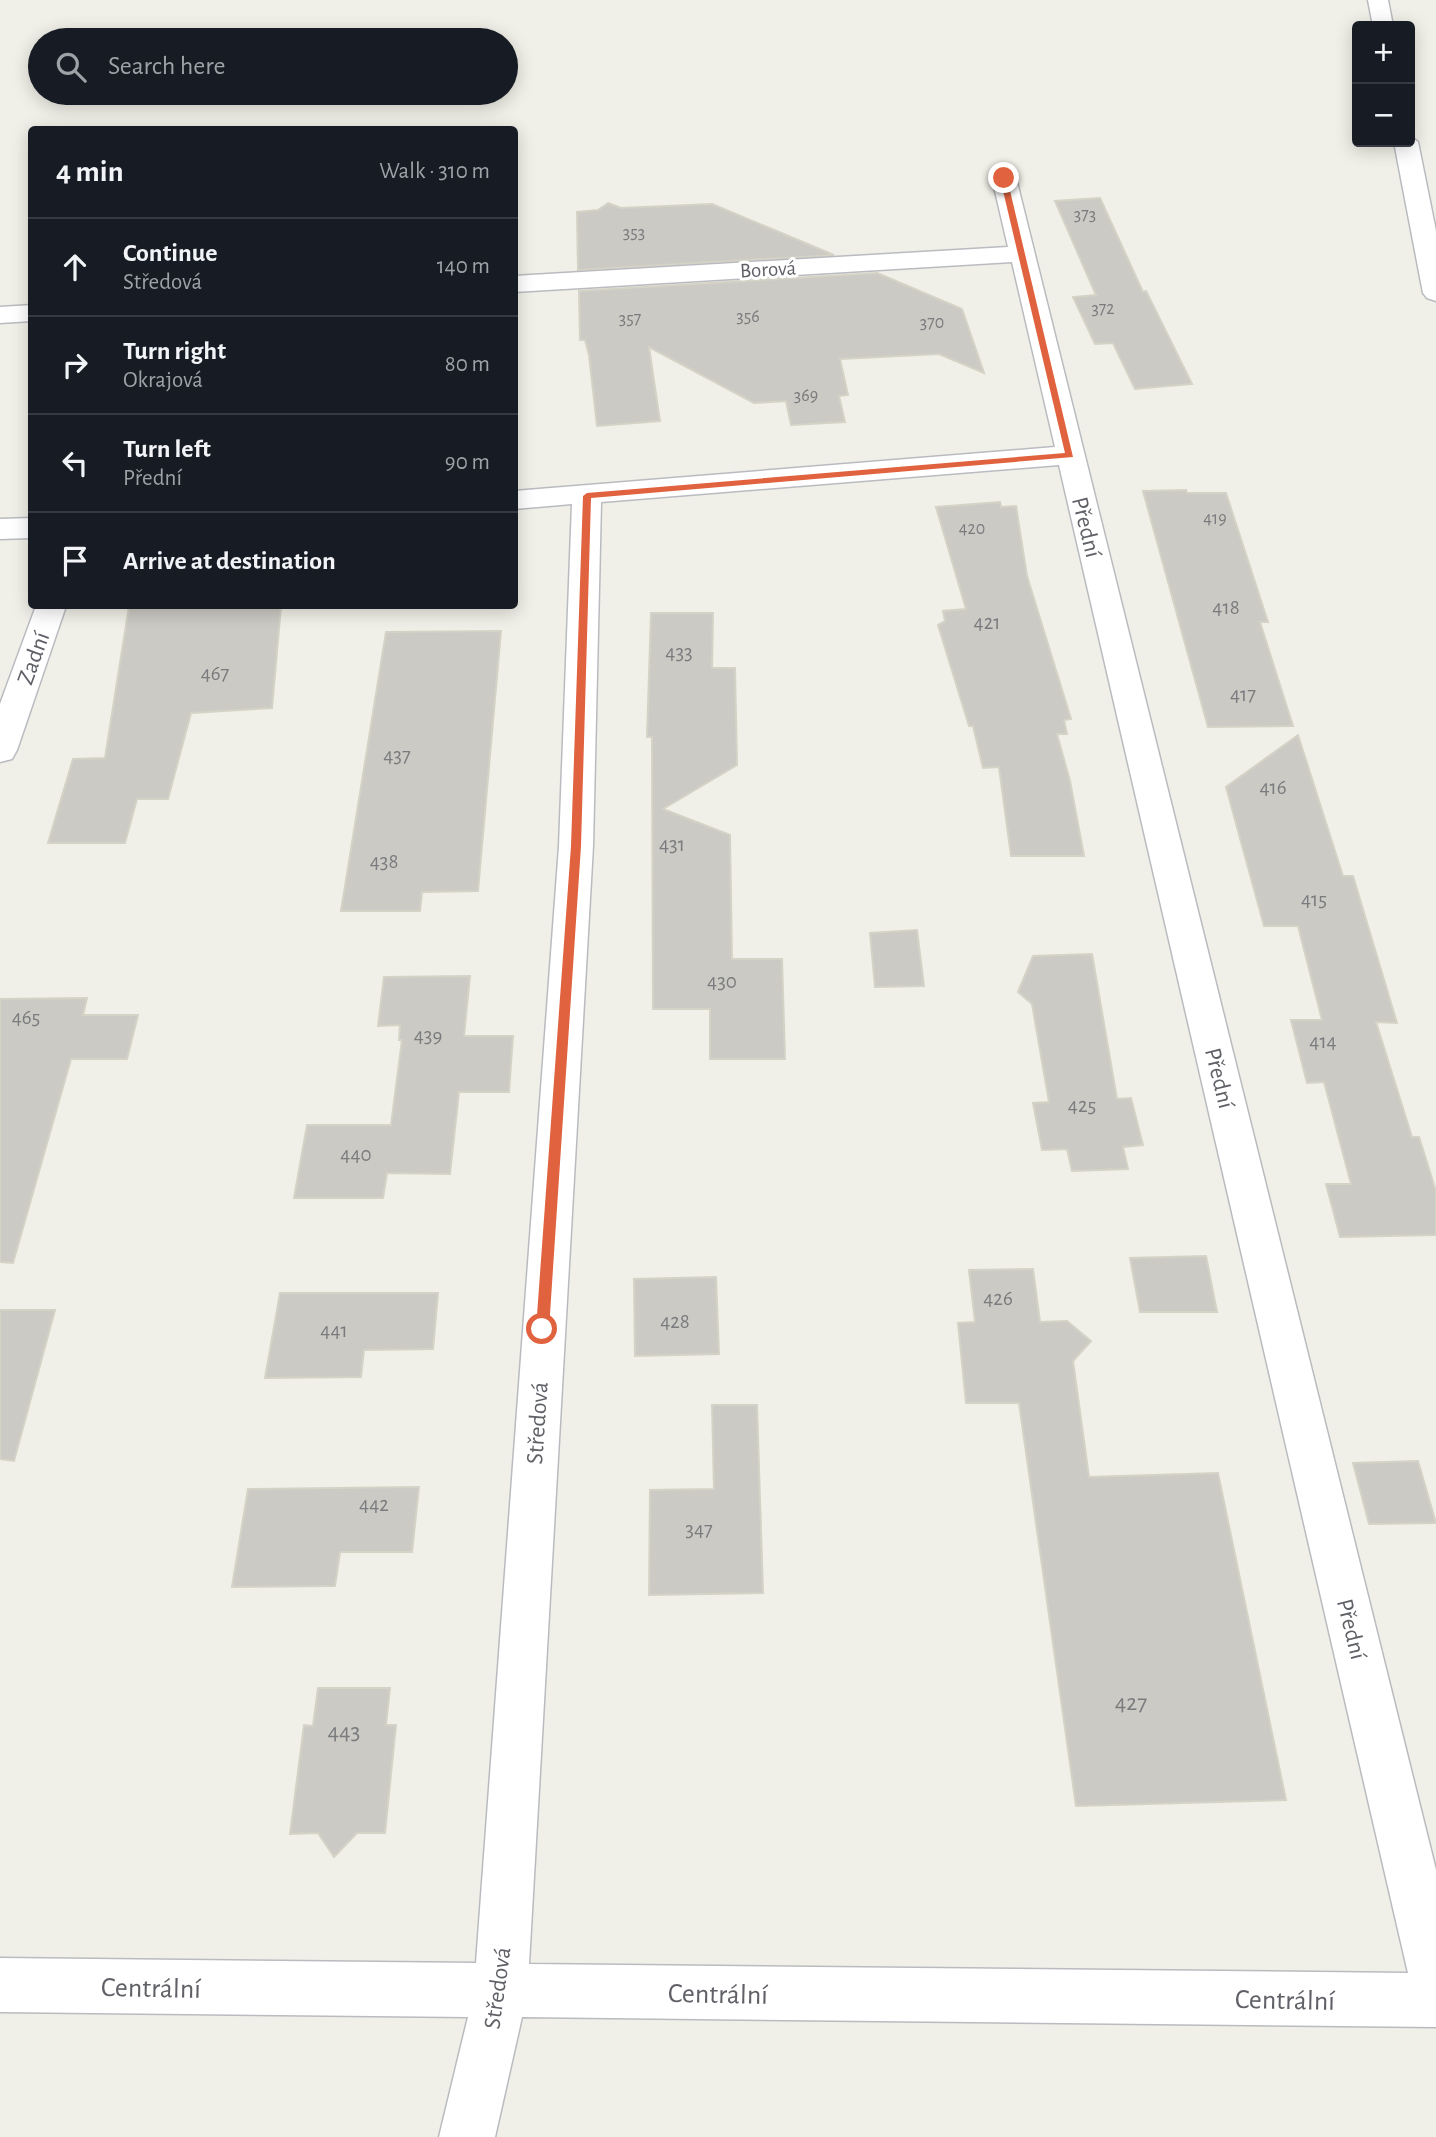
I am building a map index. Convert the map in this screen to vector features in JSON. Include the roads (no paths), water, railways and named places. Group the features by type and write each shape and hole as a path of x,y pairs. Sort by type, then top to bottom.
{"street":[{"path":"1378,0 1382,21"},
{"path":"1407,147 1436,293"},
{"name":"Přední","path":"1004,178 1436,1978"},
{"name":"Borová","path":"518,284 1022,254"},
{"path":"0,315 28,313"},
{"path":"518,500 1070,455"},
{"name":"Středová","path":"467,2137 500,1991 576,846 587,496"},
{"path":"0,529 28,528"},
{"name":"Zadní","path":"0,750 50,609"},
{"name":"Centrální","path":"0,1985 1436,2000"}]}
